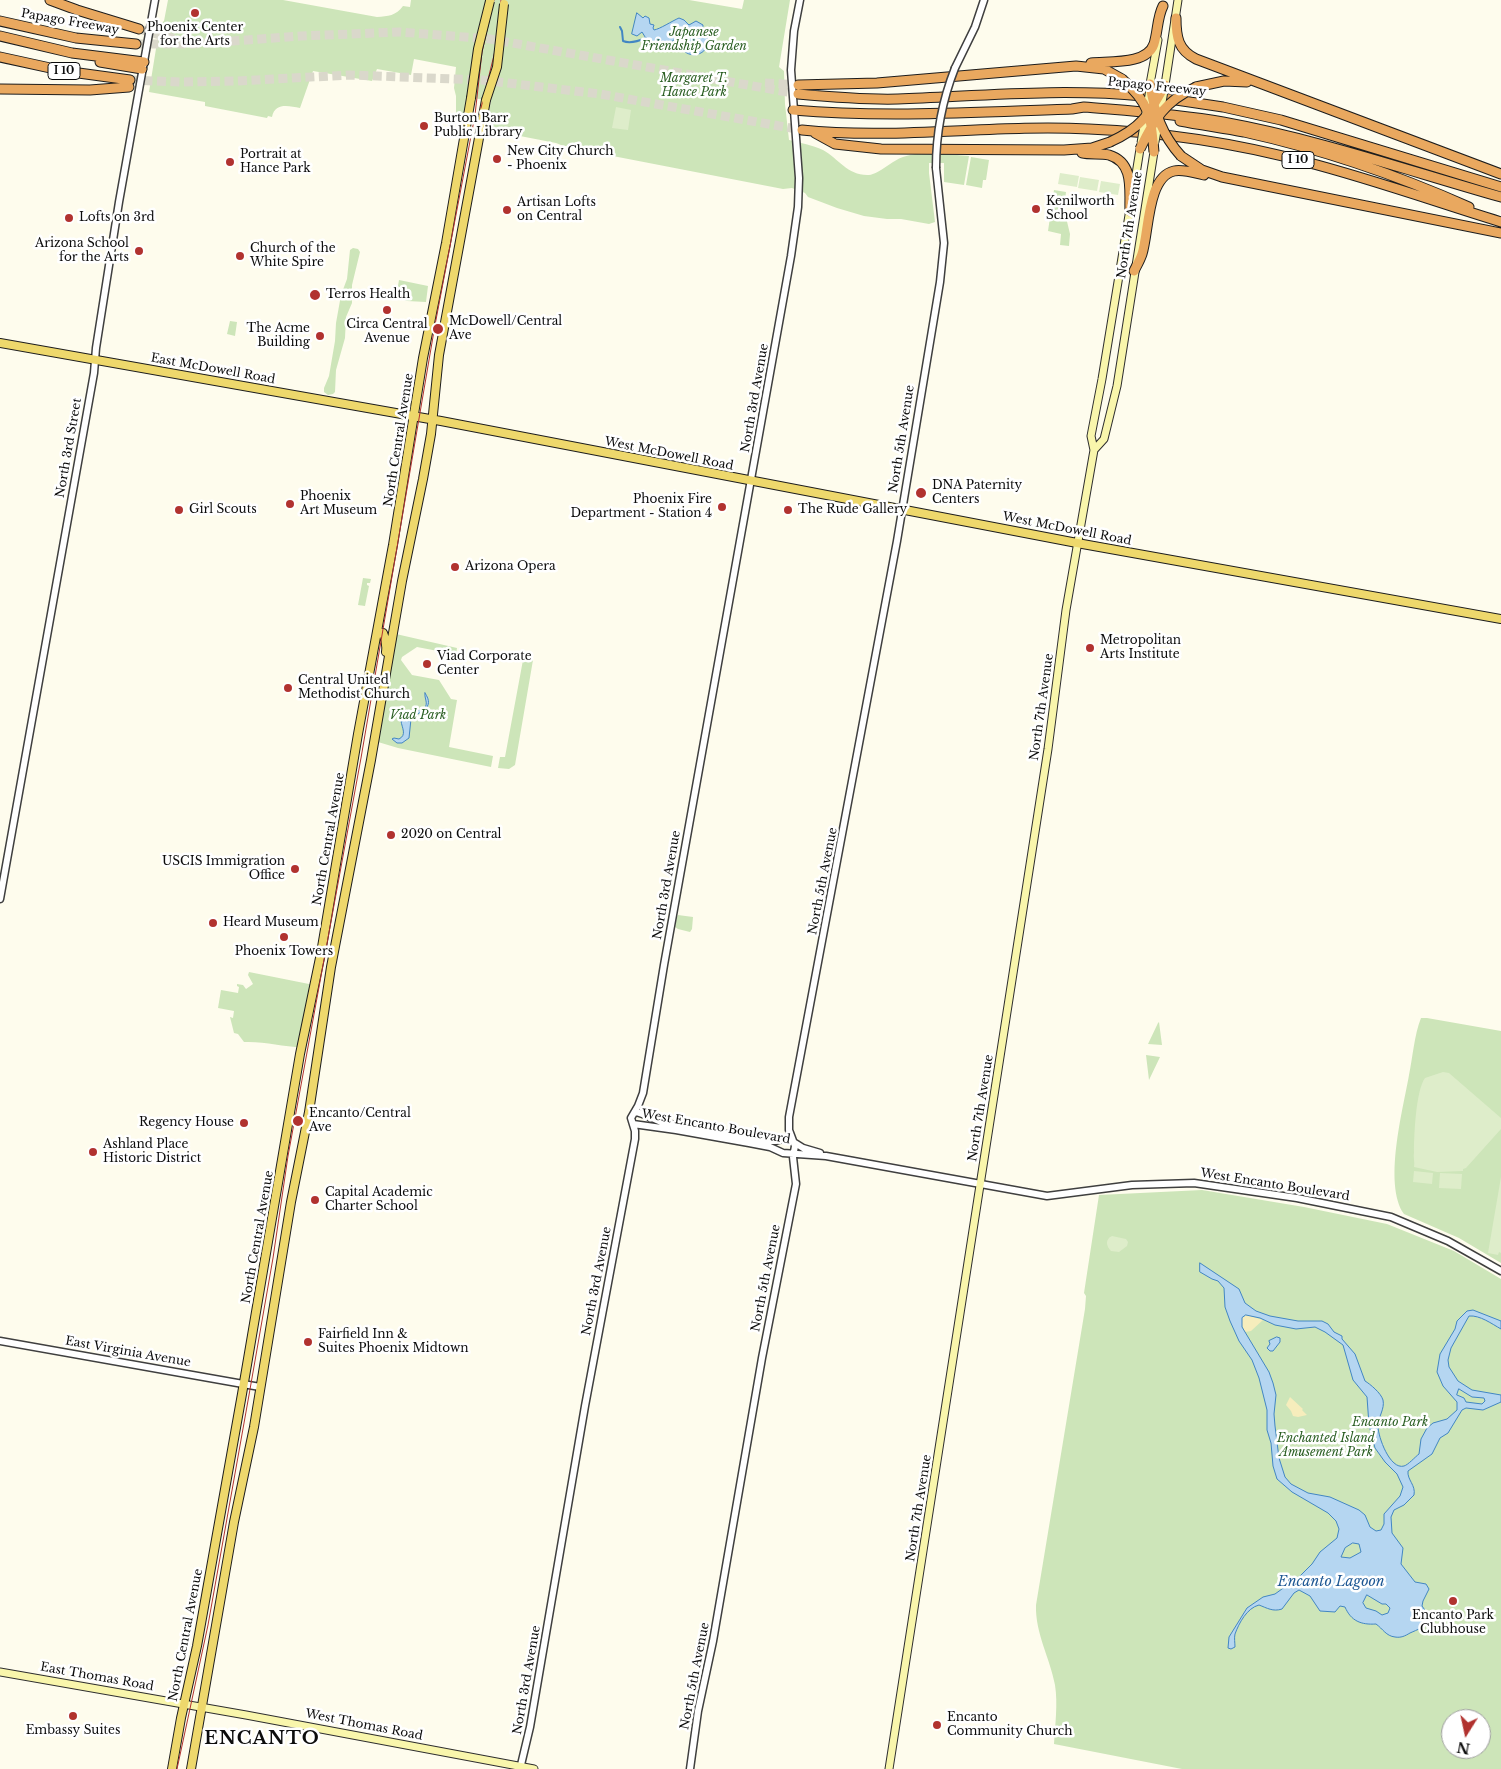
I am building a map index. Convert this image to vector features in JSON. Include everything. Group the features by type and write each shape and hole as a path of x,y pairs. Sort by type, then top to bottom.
{"highway":[{"path":"50,0 139,29"},
{"path":"1076,66 1137,59 1146,55 1153,46 1159,15 1164,3"},
{"path":"1176,18 1178,38 1185,53 1196,59 1501,174"},
{"name":"Papago Freeway","path":"0,21 76,38 136,44"},
{"path":"0,36 72,53 143,65"},
{"path":"0,40 73,58 143,65"},
{"name":"I 10","path":"0,56 64,71 129,83 90,90 0,89"},
{"path":"1076,66 1104,69 1122,79 1136,92 1153,115 1170,144 1181,156 1202,170 1222,177"},
{"name":"Papago Freeway","path":"1076,66 798,90 853,98 897,99 1038,92 1114,93 1193,102 1298,125 1501,187"},
{"path":"1064,150 1092,148 1110,142 1130,131 1175,99 1196,87 1217,81 1232,80 1276,90"},
{"path":"1150,84 1154,152"},
{"path":"1140,149 1165,85"},
{"path":"797,110 844,114 941,113 1094,107 1172,114 1224,122 1314,143 1501,197"},
{"path":"1072,109 1084,113 1175,121 1243,132 1301,146 1424,187 1501,221"},
{"name":"I 10","path":"1064,150 925,150 859,147 835,144 806,130 896,134 1052,128 1176,136 1304,161 1501,221"},
{"path":"1064,150 1109,156 1122,164 1127,170 1130,182 1130,212"},
{"path":"1134,271 1142,254 1155,189 1160,179 1169,173 1179,170 1501,233"}],"main road":[{"path":"1165,85 1178,0"},
{"name":"North Central Avenue","path":"191,1769 252,1386 300,1054 322,944 378,632 422,366 446,243 478,49 490,1"},
{"name":"North Central Avenue","path":"172,1769 252,1386 280,1263 309,1112 331,967 403,573 421,487 430,434 427,419 486,100 493,80 500,48 505,2"},
{"path":"1150,84 1164,3"},
{"name":"North 7th Avenue","path":"889,1769 1052,722 1066,610 1094,450 1091,436 1099,399 1140,149"},
{"name":"North 7th Avenue","path":"1094,450 1104,438 1121,362 1154,152"},
{"name":"East McDowell Road","path":"0,343 427,419"},
{"name":"West McDowell Road","path":"427,419 1077,543 1501,619"},
{"path":"378,632 382,633 387,645 381,682 382,693"},
{"name":"East Thomas Road","path":"0,1672 187,1704"},
{"name":"West Thomas Road","path":"187,1704 534,1769"}],"street":[{"name":"North 3rd Street","path":"0,898 94,373 94,360 119,202 154,0"},
{"name":"North 3rd Avenue","path":"522,1768 584,1413 635,1139 631,1118 641,1098 648,1066 664,966 791,256 798,207 798,178 797,110 790,73 800,0"},
{"name":"North 5th Avenue","path":"690,1769 698,1711 735,1520 762,1358 796,1184 795,1146 789,1130 789,1117 835,879 902,509 942,266 944,242 936,168 938,130 941,113 955,68 984,0"},
{"name":"West Encanto Boulevard","path":"635,1112 642,1113 664,1123 770,1142 785,1138 794,1141 803,1148 826,1156"},
{"name":"West Encanto Boulevard","path":"632,1124 749,1143 770,1147 783,1152 826,1156 1047,1196 1132,1185 1202,1183 1297,1198 1391,1217 1448,1240 1501,1271"},
{"path":"795,1171 801,1159 810,1154"},
{"name":"East Virginia Avenue","path":"0,1340 252,1386"}],"green space":[{"name":"Margaret T. Hance Park","path":"168,0 283,0 377,17 395,14 403,6 410,7 411,0 689,0 742,9 744,0 790,0 779,67 784,71 789,140 823,150 849,170 862,175 873,174 899,159 911,155 969,156 964,185 944,182 944,163 929,163 935,222 929,224 901,219 864,216 808,197 805,193 792,188 783,189 489,130 486,128 491,101 467,97 464,119 456,117 454,88 456,67 414,59 411,75 377,69 372,81 313,71 300,108 279,107 272,117 268,116 267,118 205,106 205,102 149,92 160,24 164,21"},
{"path":"616,107 631,110 628,130 612,128"},
{"path":"971,157 989,160 986,180 983,180 982,188 966,185"},
{"path":"1060,173 1079,176 1077,187 1058,184"},
{"path":"1080,177 1099,180 1097,191 1078,188"},
{"path":"1101,181 1120,184 1118,195 1099,192"},
{"path":"1054,190 1066,192 1064,209 1070,234 1069,246 1060,245 1061,234 1048,231"},
{"path":"353,248 358,249 360,252 352,285 352,303 346,317 345,338 336,370 335,392 328,395 324,392 324,388 329,376 341,295 347,279 350,250"},
{"path":"399,280 428,286 426,302 407,301 396,297"},
{"path":"230,321 237,322 235,336 227,334"},
{"path":"363,578 371,579 370,583 367,583 369,586 365,606 358,605"},
{"name":"Viad Park","path":"396,634 457,648 455,661 449,660 443,652 417,647 402,657 401,660 412,675 439,680 451,699 457,700 449,747 493,756 491,767 398,748 378,742"},
{"path":"519,655 533,660 515,765 509,769 498,768 500,757 505,757 523,660"},
{"path":"678,915 693,917 690,932 675,927"},
{"path":"249,972 314,985 302,1047 244,1042 238,1034 234,1033 230,1017 233,1018 234,1011 218,1008 221,990 238,993 239,987 237,984 243,985 246,989 253,984 248,975"},
{"path":"1421,1018 1501,1031 1501,1263 1459,1238 1404,1214 1398,1201 1395,1185 1396,1146 1415,1039"},
{"path":"1158,1023 1162,1045 1148,1044"},
{"path":"1146,1055 1160,1057 1149,1080"},
{"path":"1443,1072 1449,1073 1501,1118 1501,1129 1463,1171 1437,1172 1414,1167 1414,1135 1419,1092 1425,1078"},
{"path":"1414,1171 1433,1173 1432,1184 1413,1182"},
{"path":"1440,1173 1462,1174 1461,1189 1439,1188"},
{"path":"1501,1177 1501,1253 1499,1252 1498,1255 1488,1253"},
{"path":"1202,1190 1304,1207 1387,1224 1454,1251 1501,1279 1501,1769 1182,1769 1054,1744 1056,1692 1053,1675 1040,1635 1036,1605 1085,1309 1086,1296 1084,1293 1099,1195"},
{"path":"1112,1236 1126,1239 1128,1242 1127,1246 1119,1252 1111,1251 1107,1243 1108,1239"}],"sand":[{"path":"1247,1315 1263,1320 1251,1331 1245,1332 1242,1318"},
{"path":"1290,1397 1307,1415 1293,1416 1286,1405"}],"water":[{"path":"637,13 643,18 645,16 649,18 650,24 654,25 654,30 679,18 689,25 696,21 703,25 702,35 708,37 707,47 704,51 695,55 686,53 682,49 684,36 676,37 669,44 663,43 659,39 658,42 652,44 642,32 637,36 632,34"},
{"path":"425,693 428,698 428,706 411,719 409,738 402,743 397,743 392,739 399,739 403,735 401,721 403,717 410,712 424,709 426,703"},
{"name":"Encanto Lagoon","path":"1200,1263 1239,1289 1245,1303 1256,1311 1270,1316 1298,1321 1322,1321 1328,1324 1334,1332 1342,1336 1342,1339 1355,1354 1365,1381 1382,1397 1383,1407 1378,1426 1380,1437 1386,1452 1394,1463 1399,1466 1406,1465 1419,1454 1421,1439 1427,1428 1433,1423 1447,1419 1457,1410 1457,1402 1443,1386 1437,1372 1440,1354 1455,1329 1457,1321 1467,1311 1473,1310 1501,1321 1501,1329 1482,1318 1469,1316 1451,1348 1448,1360 1449,1367 1458,1381 1472,1390 1501,1395 1501,1402 1483,1410 1466,1408 1462,1410 1448,1433 1440,1438 1432,1454 1408,1471 1414,1488 1414,1495 1404,1505 1394,1510 1391,1517 1392,1533 1403,1548 1401,1564 1415,1582 1426,1584 1429,1589 1422,1606 1428,1616 1427,1623 1424,1626 1403,1636 1392,1636 1376,1624 1366,1624 1353,1619 1345,1607 1340,1606 1335,1612 1320,1611 1310,1596 1299,1590 1294,1593 1282,1609 1273,1610 1259,1605 1251,1609 1241,1621 1237,1630 1235,1647 1228,1648 1229,1637 1247,1608 1263,1597 1275,1594 1300,1576 1312,1564 1320,1552 1337,1538 1339,1529 1336,1521 1328,1513 1292,1492 1277,1479 1267,1430 1267,1410 1259,1378 1252,1360 1239,1341 1230,1321 1225,1307 1224,1288 1218,1281 1200,1272","holes":["1246,1315 1260,1318 1275,1325 1296,1329 1315,1327 1343,1345 1353,1380 1367,1397 1369,1425 1375,1448 1397,1474 1403,1487 1400,1496 1384,1514 1384,1524 1381,1530 1376,1531 1370,1527 1365,1515 1359,1510 1330,1497 1308,1493 1291,1484 1285,1477 1279,1458 1274,1414 1276,1395 1273,1383 1269,1372 1242,1327 1242,1318","1459,1389 1472,1397 1484,1398 1485,1401 1482,1404 1466,1402 1464,1398 1457,1395","1353,1543 1359,1544 1361,1552 1350,1558 1341,1557 1345,1548","1367,1595 1382,1604 1386,1604 1390,1608 1388,1613 1382,1615 1366,1608 1363,1603"]},
{"path":"1277,1337 1280,1338 1280,1342 1273,1351 1270,1351 1267,1348 1270,1344 1269,1341"}],"waterway":[{"path":"620,27 623,41 632,42 646,38"}],"tunnel":[{"path":"139,29 182,41"},
{"path":"136,44 194,44 301,36 400,32 490,39 798,94"},
{"path":"130,80 180,82 236,81 350,75 482,80 600,94 802,130"},
{"path":"765,83 798,85"}],"tram line":[{"path":"177,1769 208,1625 273,1258 288,1156 361,758 435,325 475,115 482,52 494,0"},
{"path":"481,108 496,47 501,0"}],"place":[{"name":"Phoenix Center for the Arts","path":"195,13"},
{"name":"Burton Barr Public Library","path":"424,126"},
{"name":"New City Church - Phoenix","path":"497,159"},
{"name":"Portrait at Hance Park","path":"230,162"},
{"name":"Kenilworth School","path":"1036,209"},
{"name":"Artisan Lofts on Central","path":"507,210"},
{"name":"Lofts on 3rd","path":"69,218"},
{"name":"Arizona School for the Arts","path":"139,251"},
{"name":"Church of the White Spire","path":"240,256"},
{"name":"Terros Health","path":"315,295"},
{"name":"Circa Central Avenue","path":"387,310"},
{"name":"McDowell/Central Ave","path":"438,329"},
{"name":"The Acme Building","path":"320,336"},
{"name":"DNA Paternity Centers","path":"921,493"},
{"name":"Phoenix Art Museum","path":"290,504"},
{"name":"Phoenix Fire Department - Station 4","path":"722,507"},
{"name":"Girl Scouts","path":"179,510"},
{"name":"The Rude Gallery","path":"788,510"},
{"name":"Arizona Opera","path":"455,567"},
{"name":"Metropolitan Arts Institute","path":"1090,648"},
{"name":"Viad Corporate Center","path":"427,664"},
{"name":"Central United Methodist Church","path":"288,688"},
{"name":"2020 on Central","path":"391,835"},
{"name":"USCIS Immigration Office","path":"295,869"},
{"name":"Heard Museum","path":"213,923"},
{"name":"Phoenix Towers","path":"284,937"},
{"name":"Encanto/Central Ave","path":"298,1121"},
{"name":"Regency House","path":"244,1123"},
{"name":"Ashland Place Historic District","path":"93,1152"},
{"name":"Capital Academic Charter School","path":"315,1200"},
{"name":"Fairfield Inn & Suites Phoenix Midtown","path":"308,1342"},
{"name":"Encanto Park Clubhouse","path":"1453,1601"},
{"name":"Embassy Suites","path":"73,1716"},
{"name":"Encanto Community Church","path":"937,1725"}],"district":[{"name":"ENCANTO","path":"262,1739"}],"park label":[{"name":"Japanese Friendship Garden","path":"694,40"},
{"name":"Encanto Park","path":"1390,1423"},
{"name":"Enchanted Island Amusement Park","path":"1326,1446"}]}
